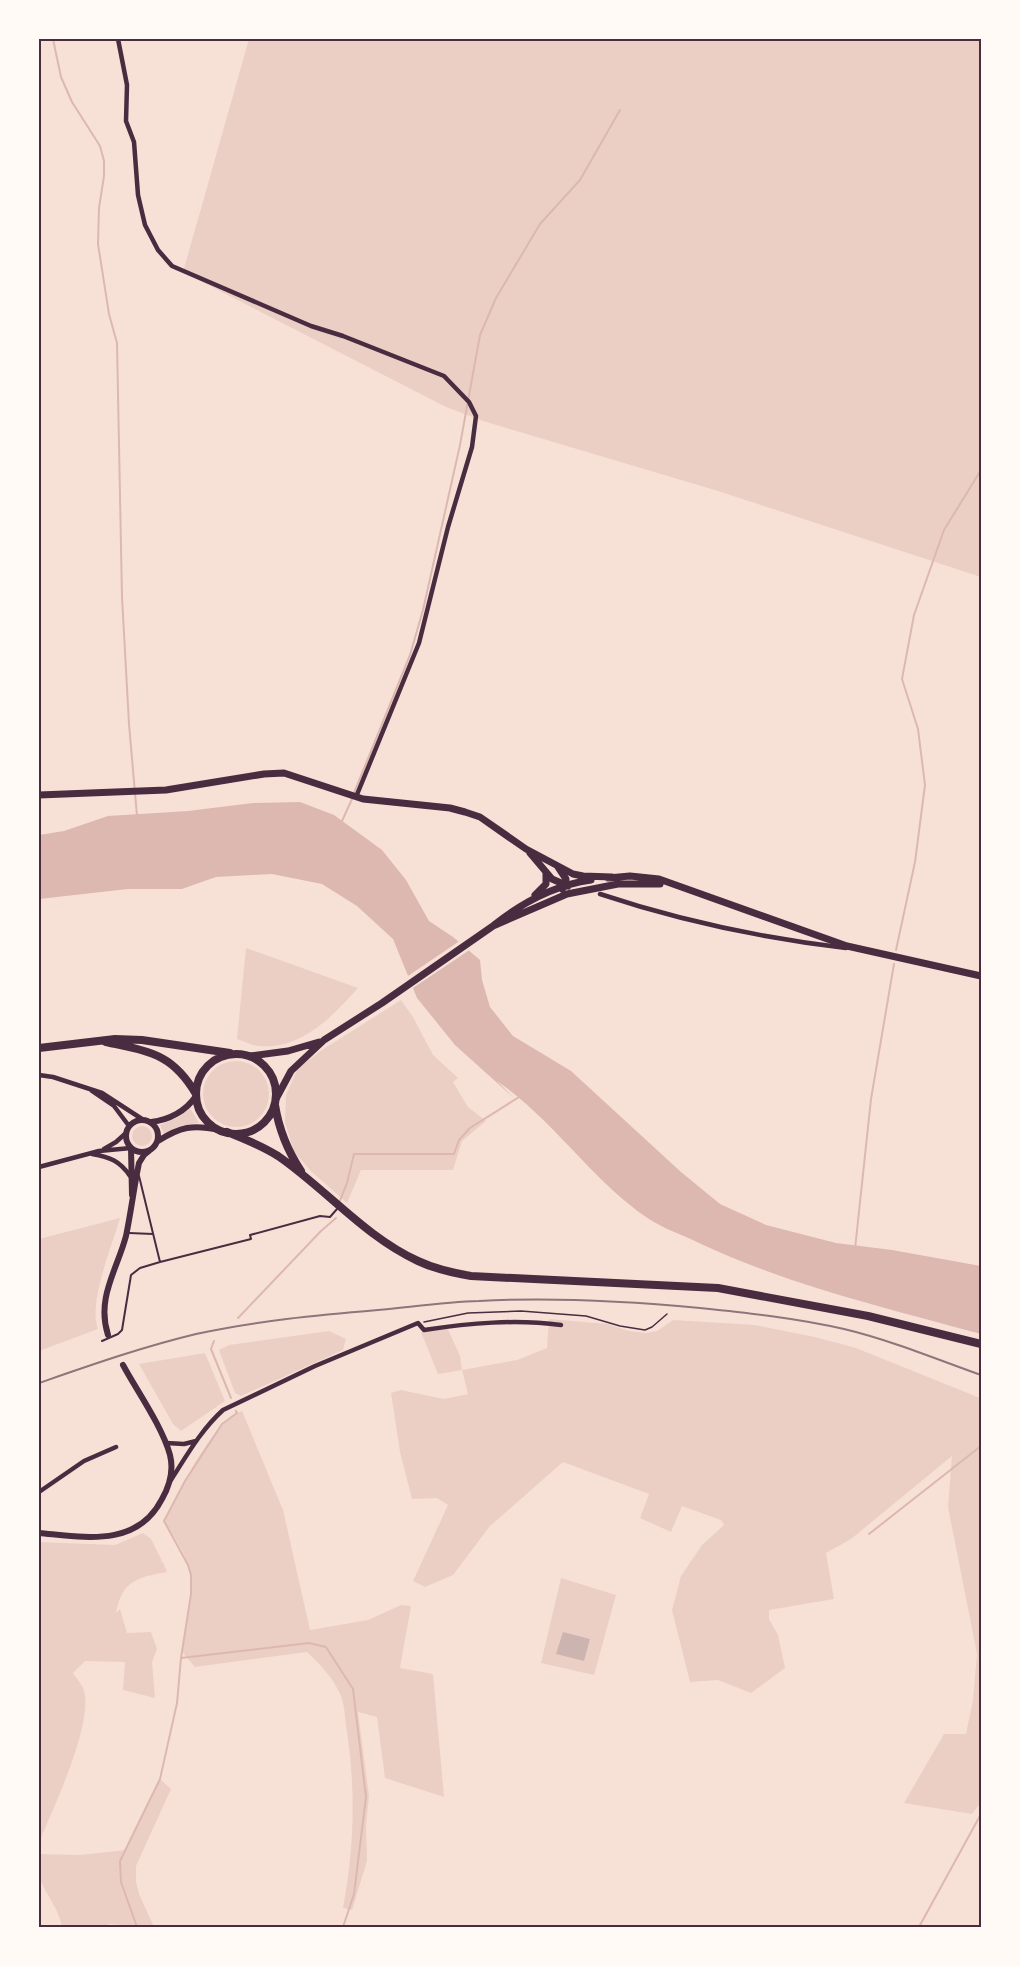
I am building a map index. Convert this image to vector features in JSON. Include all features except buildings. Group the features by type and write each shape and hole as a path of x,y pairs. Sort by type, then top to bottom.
{"main road":[{"path":"39,795 166,790 264,774 284,773 356,797 465,812 480,817 526,849 583,876 648,878 666,881 847,946 981,976"},
{"path":"526,849 552,879 565,886 589,889"},
{"path":"555,864 564,874 565,886"},
{"path":"223,1131 239,1133 256,1128 270,1115 291,1071 324,1040 382,1003 537,894 546,884 546,872"},
{"path":"521,905 565,886 612,877"},
{"path":"494,925 549,901 589,889 642,883 674,885"},
{"path":"549,901 565,886"},
{"path":"39,1048 115,1038 250,1056 296,1050 324,1040"},
{"path":"98,1041 131,1047 170,1062 187,1078 203,1116 223,1131 254,1143 276,1155 366,1229 393,1248 419,1262 447,1272 471,1276 728,1290 868,1316 981,1344"},
{"path":"196,1095 198,1082 212,1062 222,1056 234,1054"},
{"path":"250,1056 259,1061 273,1078 280,1131 303,1175"}],"street":[{"path":"118,39 127,85 126,121 134,142 142,215 158,250 172,266 311,326 343,336 444,376 469,402 476,416 472,447 448,526 419,643 356,797"},
{"path":"600,894 647,910 729,930 792,942 867,950"},
{"path":"39,1075 88,1088 111,1098 142,1119 151,1122 170,1118 192,1104 196,1095"},
{"path":"88,1088 114,1106 129,1126"},
{"path":"39,1167 99,1151 116,1142 133,1122 142,1119"},
{"path":"151,1122 158,1130 158,1141"},
{"path":"112,1335 105,1318 105,1299 126,1233 142,1158 158,1141 185,1127 202,1126 223,1131"},
{"path":"126,1133 131,1148 132,1198"},
{"path":"99,1151 131,1148 140,1152 149,1151"},
{"path":"90,1154 108,1156 130,1176"},
{"path":"39,1533 96,1538 122,1533 141,1524 160,1502 187,1454 211,1421 223,1410 315,1366 418,1323 424,1330 488,1322 530,1321 561,1325"},
{"path":"123,1365 165,1443 172,1472 169,1483"},
{"path":"165,1443 196,1442"},
{"path":"39,1492 84,1461 116,1447"},
{"path":"170,1458 180,1458 187,1454"}],"lane":[{"path":"138,1170 160,1262"},
{"path":"102,1341 122,1330 131,1275 140,1268 251,1239 250,1235 320,1216 330,1216 339,1207"},
{"path":"126,1233 153,1234"}],"shaded area":[{"path":"249,39 981,39 981,577 718,491 483,421 446,407 183,272"},
{"path":"300,802 334,815 382,850 406,880 429,921 453,937 480,960 482,980 490,1007 513,1036 571,1071 681,1172 720,1204 766,1225 836,1243 892,1250 981,1266 981,1334 838,1295 767,1271 667,1229 649,1219 609,1187 537,1114 497,1081 515,1099 455,1045 417,998 393,939 357,906 322,884 272,874 216,877 182,889 128,889 39,899 39,835 64,831 108,816 188,811 253,803"},
{"path":"246,948 358,988 326,1020 289,1043 259,1046 237,1039"},
{"path":"401,1000 413,1017 433,1055 458,1078 453,1082 468,1107 486,1121 462,1141 453,1170 361,1170 347,1203 312,1172 294,1152 285,1122 286,1095 298,1068"},
{"path":"236,1061 249,1063 259,1071 267,1081 269,1094 267,1107 259,1117 249,1125 236,1127 223,1125 213,1117 205,1107 203,1094 205,1081 213,1071 223,1063"},
{"path":"190,1108 199,1123 180,1126 164,1134 160,1125 179,1117"},
{"path":"142,1126 149,1129 152,1136 149,1143 142,1146 135,1143 132,1136 135,1129"},
{"path":"120,1218 98,1290 96,1318 98,1329 39,1351 39,1239"},
{"path":"549,1319 608,1324 629,1331 646,1333 657,1331 673,1320 755,1325 815,1337 856,1348 980,1398 981,1392 981,1802 972,1814 904,1803 944,1734 966,1734 973,1700 977,1654 948,1507 952,1456 851,1539 826,1553 834,1599 769,1610 769,1619 778,1635 785,1668 751,1693 718,1680 690,1682 672,1610 681,1576 702,1545 724,1525 721,1520 682,1506 671,1532 640,1518 649,1494 563,1462 490,1526 453,1575 425,1587 413,1581 448,1505 437,1498 412,1499 400,1452 391,1393 401,1390 444,1399 468,1394 462,1370 517,1360 547,1348"},
{"path":"447,1327 460,1356 462,1370 438,1374 421,1332"},
{"path":"329,1331 346,1339 343,1350 241,1396 235,1393 219,1350 229,1345"},
{"path":"205,1353 225,1401 181,1431 173,1424 139,1364"},
{"path":"242,1411 283,1510 310,1630 368,1620 401,1605 411,1606 400,1668 433,1674 444,1797 385,1778 377,1717 358,1712 369,1796 366,1826 367,1861 352,1910 343,1908 350,1863 352,1777 343,1704 335,1684 307,1652 195,1667 182,1652 191,1598 191,1577 184,1555 164,1521 208,1443 231,1417"},
{"path":"143,1533 151,1539 162,1561 160,1562 163,1562 167,1572 132,1582 122,1594 116,1613 120,1609 127,1633 151,1632 157,1649 152,1662 155,1698 123,1690 125,1662 85,1661 73,1673 83,1688 85,1702 83,1721 71,1765 39,1843 39,1542 115,1545"},
{"path":"561,1578 616,1595 594,1675 541,1663"},
{"path":"160,1779 171,1789 136,1866 139,1894 154,1927 126,1927 109,1924 108,1927 62,1927 40,1879 39,1854 80,1855 126,1850"}],"pier":[{"path":"461,940 471,949 410,990 405,978"}],"waterway":[{"path":"53,39 61,77 72,102 100,146 104,161 98,244 109,314 117,343 122,597 137,816"},
{"path":"354,793 410,655 423,610 460,445 480,335 496,298 540,224 580,180 620,110"},
{"path":"896,950 915,862 925,785 918,729 902,679 914,615 944,530 981,470"},
{"path":"342,821 352,799"},
{"path":"855,1249 871,1099 894,964"},
{"path":"339,1203 354,1154 454,1154 459,1140 470,1128 519,1097"},
{"path":"238,1318 336,1218"},
{"path":"214,1341 211,1349 231,1398"},
{"path":"137,1927 121,1882 120,1861 160,1779 177,1703 191,1594 191,1575 188,1565 164,1521 185,1481 222,1424 237,1413 236,1411"},
{"path":"869,1534 981,1446"},
{"path":"181,1658 309,1643 326,1647 353,1689 366,1797 354,1894 343,1927"},
{"path":"919,1927 981,1814"}],"railway":[{"path":"39,1383 156,1345 241,1325 441,1303 534,1299 590,1300 673,1306 808,1322 878,1339 981,1375"}]}
